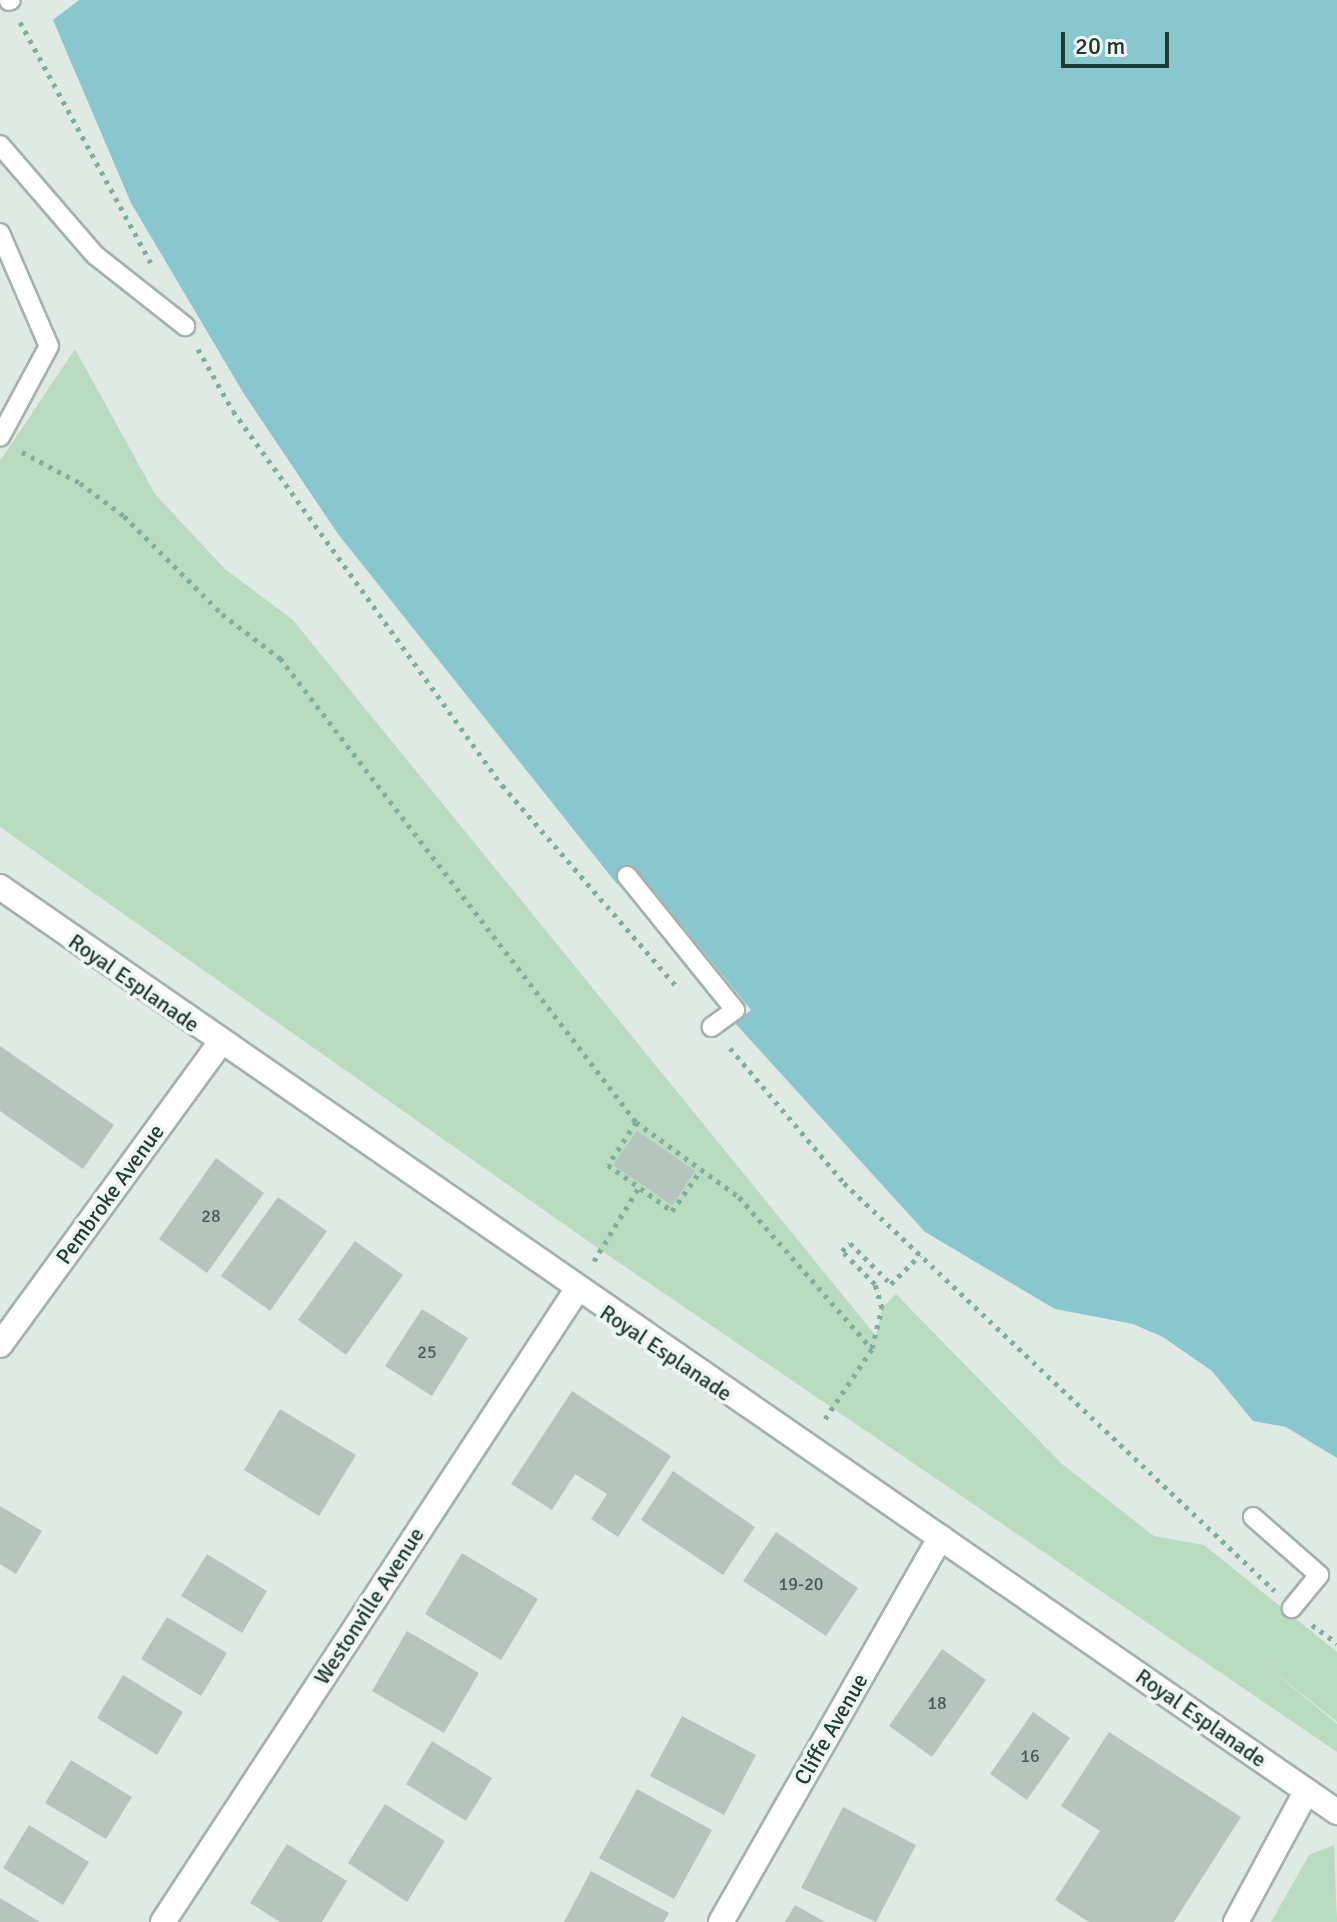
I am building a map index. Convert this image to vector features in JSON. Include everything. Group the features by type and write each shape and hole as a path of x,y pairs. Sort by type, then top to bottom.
{"street":[{"name":"Royal Esplanade","path":"0,887 576,1291 941,1537 1337,1812"},
{"name":"Pembroke Avenue","path":"0,1345 220,1043"},
{"name":"Westonville Avenue","path":"163,1922 576,1291"},
{"name":"Cliffe Avenue","path":"721,1922 941,1537"},
{"path":"1236,1922 1306,1792"}],"lane":[{"path":"0,145 95,255 185,326"},
{"path":"0,233 49,346 7,442"},
{"path":"627,876 735,1010 712,1027"},
{"path":"1253,1517 1319,1575 1292,1608"}],"path":[{"path":"7,442 80,483 124,516 222,614 280,658 636,1122 739,1197 872,1349"},
{"path":"636,1122 608,1165 672,1211 701,1170"},
{"path":"576,1291 639,1187"},
{"path":"805,1448 872,1349 882,1308 875,1284 842,1251 850,1243 891,1284 920,1255"}],"green space":[{"path":"75,349 155,494 225,569 293,620 876,1336 882,1308 896,1294 1062,1464 1154,1536 1204,1545 1337,1652 1337,1722 1261,1661 1337,1724 1337,1752 602,1251 0,827 0,461"},
{"path":"1334,1845 1337,1922 1271,1922 1309,1855"}],"water":[{"path":"79,0 1337,0 1337,1458 1286,1427 1253,1421 1212,1371 1163,1337 1133,1324 1055,1309 925,1232 735,1023 751,1010 636,869 617,884 338,534 244,394 131,203 53,20"}],"building":[{"path":"0,1046 114,1125 83,1169 0,1111"},
{"path":"637,1131 695,1171 672,1205 613,1165"},
{"path":"216,1158 264,1193 207,1273 159,1239"},
{"path":"278,1197 327,1231 270,1311 221,1276"},
{"path":"355,1241 403,1275 346,1355 298,1320"},
{"path":"422,1309 468,1338 432,1396 385,1366"},
{"path":"572,1391 671,1456 618,1537 591,1519 607,1494 575,1474 552,1510 511,1484"},
{"path":"280,1409 356,1455 319,1516 244,1470"},
{"path":"673,1471 755,1527 723,1575 641,1520"},
{"path":"0,1506 42,1531 16,1574 0,1564"},
{"path":"776,1532 858,1588 826,1636 743,1581"},
{"path":"462,1553 538,1599 501,1660 425,1614"},
{"path":"207,1554 267,1591 242,1633 181,1596"},
{"path":"167,1617 227,1653 201,1696 141,1659"},
{"path":"407,1631 479,1673 444,1733 372,1691"},
{"path":"942,1649 986,1680 932,1757 889,1726"},
{"path":"123,1675 183,1712 157,1755 97,1718"},
{"path":"1033,1712 1070,1738 1027,1800 990,1774"},
{"path":"682,1716 756,1755 724,1815 650,1776"},
{"path":"1109,1732 1241,1817 1174,1922 1089,1922 1055,1900 1100,1831 1061,1806"},
{"path":"432,1741 492,1778 466,1821 406,1784"},
{"path":"71,1760 132,1797 106,1839 45,1803"},
{"path":"637,1789 712,1830 674,1899 599,1858"},
{"path":"385,1804 445,1841 407,1902 348,1863"},
{"path":"843,1807 916,1845 876,1922 801,1888"},
{"path":"29,1825 89,1862 63,1905 3,1868"},
{"path":"287,1844 347,1881 322,1922 280,1922 250,1903"},
{"path":"591,1871 669,1913 664,1922 564,1922"},
{"path":"0,1898 40,1922 0,1922"},
{"path":"795,1905 825,1922 785,1922"}]}
